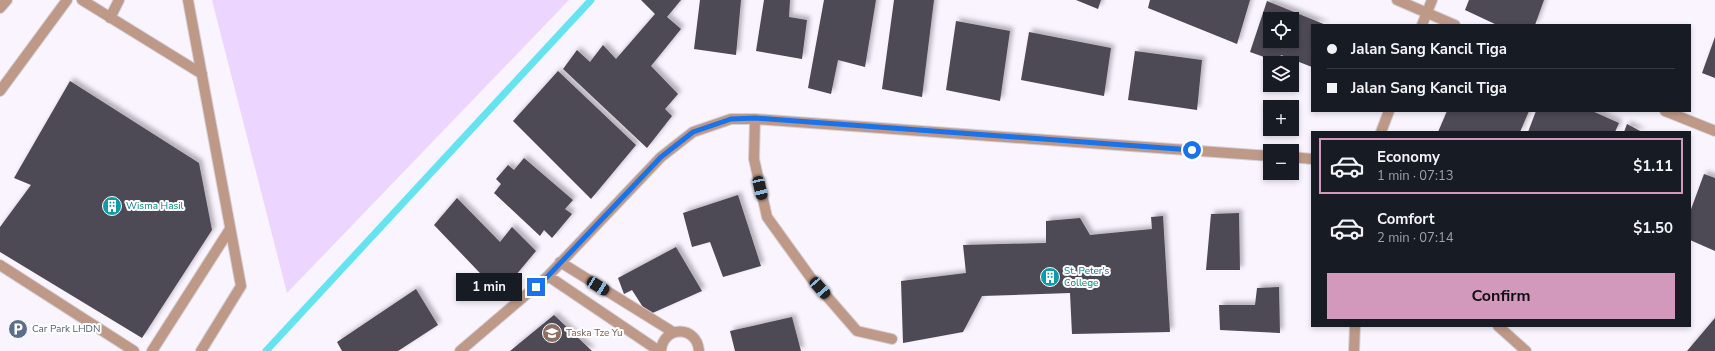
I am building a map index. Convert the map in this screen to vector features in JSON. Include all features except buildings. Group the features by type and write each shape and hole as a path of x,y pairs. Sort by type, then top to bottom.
{"street":[{"path":"0,8 7,0"},
{"path":"0,91 67,0"},
{"path":"82,0 202,74"},
{"path":"110,18 119,0"},
{"path":"188,0 240,286 201,351"},
{"path":"1397,0 1453,24"},
{"path":"1422,24 1432,0"},
{"path":"1381,131 1389,112"},
{"path":"1668,112 1715,131"},
{"path":"755,118 754,159 767,217 811,278 857,331 892,339"},
{"path":"460,351 548,276 661,157 693,132 731,119 755,118 1263,155"},
{"path":"1299,158 1311,159"},
{"path":"152,351 230,230"},
{"path":"560,262 673,332 685,332 691,334 698,344 699,351"},
{"path":"0,265 134,351"},
{"path":"548,276 660,351 664,340 673,332"},
{"path":"1354,351 1355,327"},
{"path":"1499,327 1526,351"}],"shaded area":[{"path":"212,0 569,0 287,293"}],"waterway":[{"path":"266,351 591,0"}],"place":[{"name":"Wisma Hasil","path":"112,206"},
{"name":"St. Peter's College","path":"1050,277"},
{"name":"Car Park LHDN","path":"18,329"},
{"name":"Taska Tze Yu","path":"552,333"}],"route":[{"path":"536,287 661,157 693,132 731,119 755,118 1192,150"}]}
